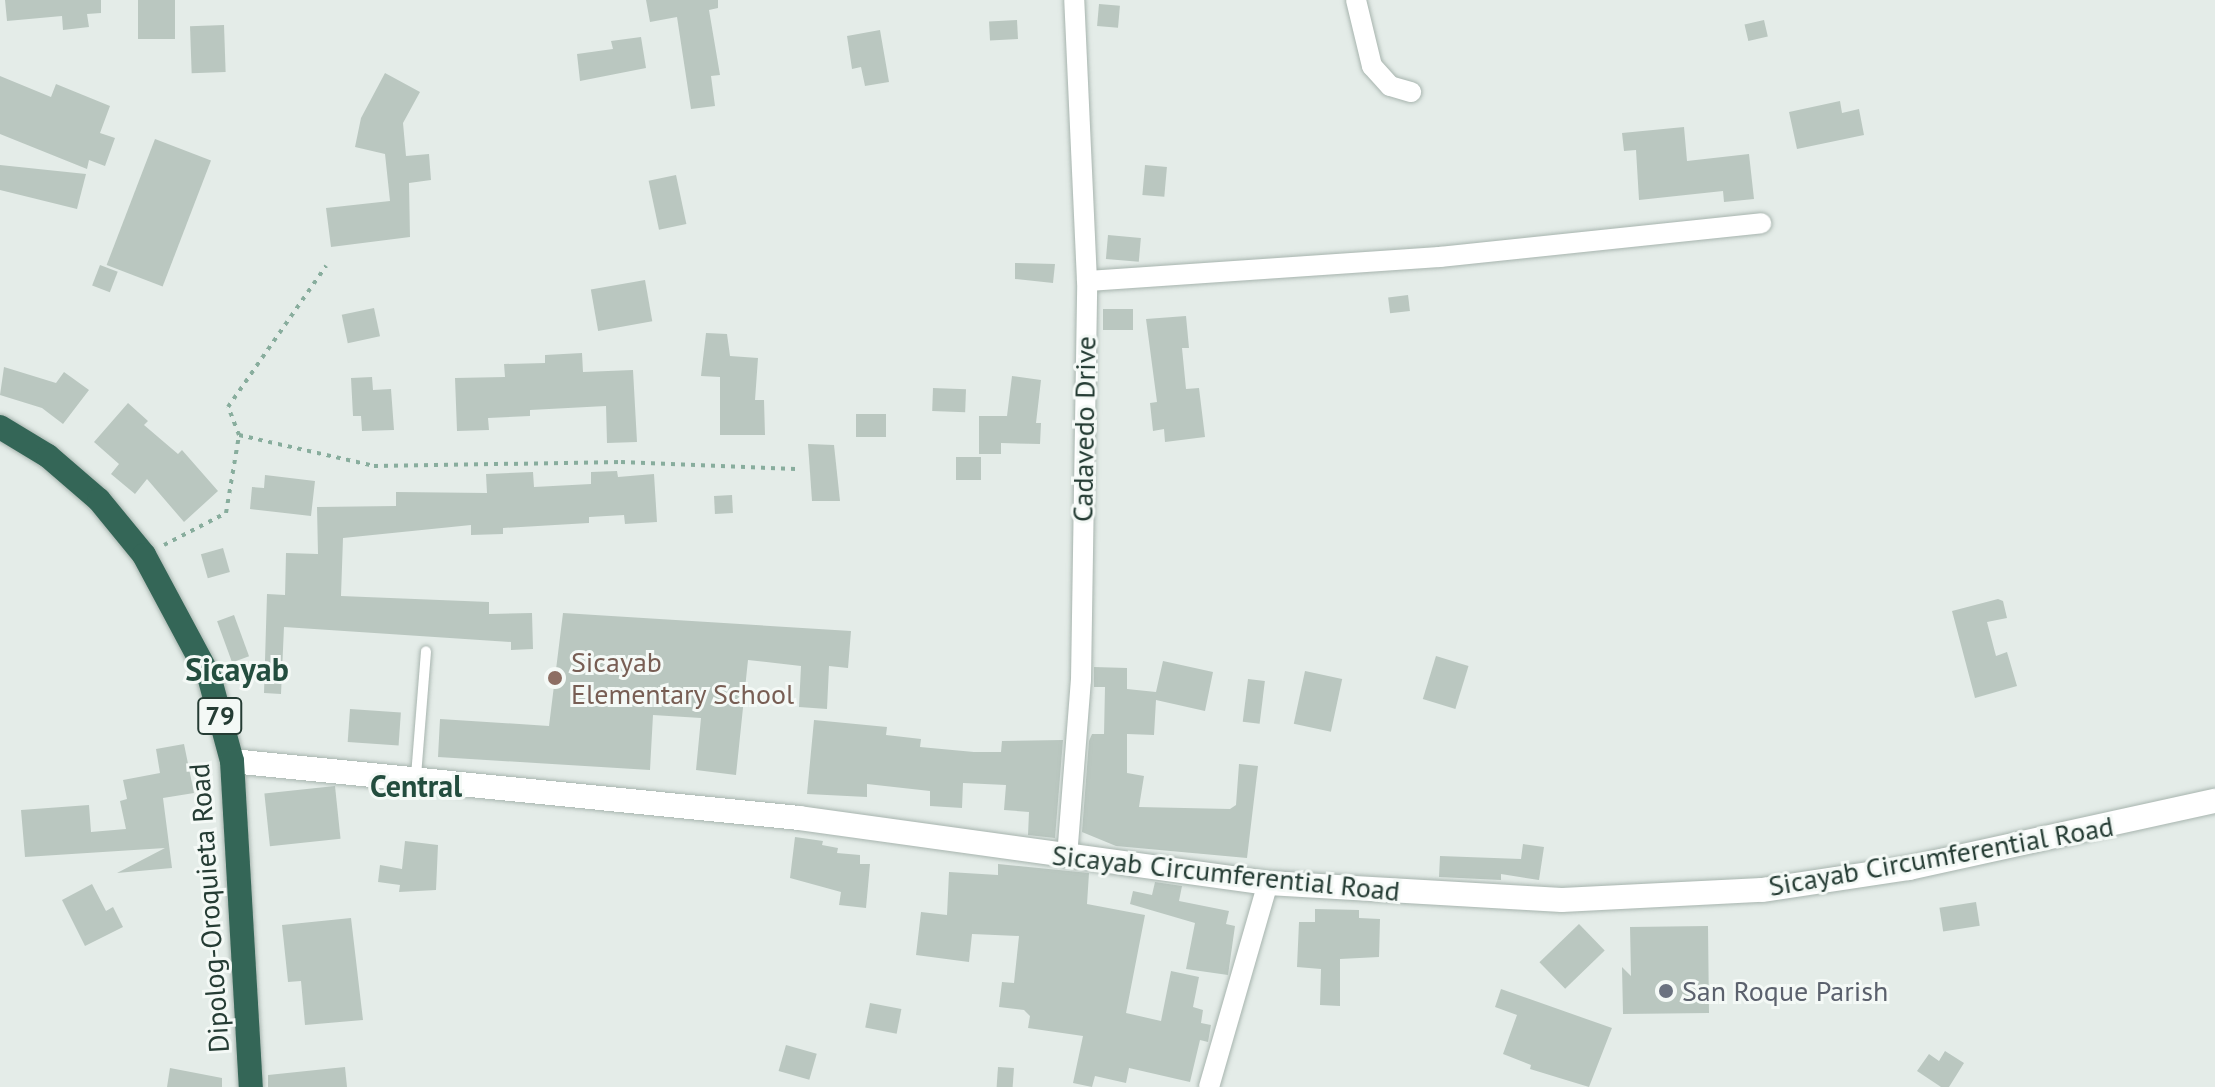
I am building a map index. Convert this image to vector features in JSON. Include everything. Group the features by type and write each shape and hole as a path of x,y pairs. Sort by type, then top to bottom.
{"highway":[{"name":"Dipolog-Oroquieta Road","path":"0,427 48,456 99,500 144,555 209,676 232,761 251,1087"}],"street":[{"name":"Cadavedo Drive","path":"1067,857 1081,680 1087,281 1074,0"},
{"path":"1356,0 1372,66 1390,86 1411,92"},
{"path":"1087,281 1440,257 1761,223"},
{"name":"Sicayab Circumferential Road","path":"232,761 416,776 799,818 1268,883 1562,900 1762,890 1909,868 2215,801"},
{"path":"1209,1087 1268,883"}],"lane":[{"path":"416,776 426,651"}],"path":[{"path":"144,555 226,513 239,435 228,407 326,266"},
{"path":"239,435 374,466 621,462 796,469"}],"building":[{"path":"5,0 101,0 101,13 87,14 89,27 63,30 62,16 7,21"},
{"path":"138,0 175,0 175,39 138,39"},
{"path":"646,0 718,0 718,8 709,10 720,75 711,76 715,106 691,109 677,17 650,22"},
{"path":"1099,4 1120,6 1118,28 1097,26"},
{"path":"1017,20 1018,39 990,40 989,21"},
{"path":"1764,20 1768,37 1748,41 1745,24"},
{"path":"224,25 226,72 192,73 190,26"},
{"path":"880,30 889,82 865,86 861,67 852,69 847,36"},
{"path":"641,37 646,68 580,81 577,54 613,49 611,41"},
{"path":"385,73 420,92 403,123 406,156 429,154 431,180 409,183 410,237 331,247 326,208 390,201 385,154 355,147 361,118"},
{"path":"0,76 51,97 56,84 110,106 100,133 115,138 105,166 89,160 87,169 0,134"},
{"path":"1840,101 1842,113 1859,109 1864,135 1797,149 1789,112"},
{"path":"1684,127 1687,161 1749,154 1754,199 1724,202 1723,191 1639,200 1636,150 1624,151 1622,133"},
{"path":"155,139 211,161 163,287 107,265"},
{"path":"0,165 86,174 77,209 0,190"},
{"path":"1145,165 1167,167 1164,197 1142,195"},
{"path":"676,175 686,224 659,230 649,181"},
{"path":"1108,235 1141,238 1139,262 1106,259"},
{"path":"1015,263 1055,264 1053,283 1015,279"},
{"path":"100,265 118,272 110,292 92,286"},
{"path":"645,280 652,321 598,331 591,290"},
{"path":"1408,295 1410,311 1390,313 1388,297"},
{"path":"374,308 380,336 348,343 342,315"},
{"path":"1103,309 1133,309 1133,330 1103,330"},
{"path":"1186,316 1189,348 1182,348 1186,389 1199,388 1205,437 1165,442 1164,429 1153,431 1150,403 1157,402 1146,319"},
{"path":"706,333 727,334 730,356 758,358 755,400 764,400 765,435 720,435 720,377 701,376"},
{"path":"582,353 583,372 633,370 637,442 607,443 606,406 530,410 530,416 488,418 489,430 457,431 455,378 505,377 504,364 545,363 545,355"},
{"path":"4,367 56,383 64,372 89,390 63,424 42,408 0,395"},
{"path":"1012,376 1041,380 1036,423 1041,423 1040,444 1001,443 1001,454 979,454 979,416 1007,416"},
{"path":"372,377 373,390 391,389 394,430 362,431 361,416 353,416 351,378"},
{"path":"933,388 966,389 965,412 932,411"},
{"path":"128,403 148,421 144,425 178,454 182,450 218,491 184,522 147,479 135,494 111,474 119,464 94,442"},
{"path":"856,414 886,414 886,437 856,437"},
{"path":"808,444 834,445 840,501 812,501"},
{"path":"956,457 981,457 981,480 956,480"},
{"path":"617,471 618,477 654,474 657,522 625,524 624,515 589,517 589,523 503,528 503,534 471,535 471,525 343,538 341,596 489,602 489,614 532,613 533,649 511,650 511,642 284,627 281,694 264,693 267,594 285,595 286,553 318,554 317,507 396,506 396,492 487,493 486,474 533,472 534,487 591,484 591,472"},
{"path":"265,475 315,481 311,516 250,509 252,487 264,488"},
{"path":"732,495 733,513 715,514 714,496"},
{"path":"223,548 230,572 208,578 201,554"},
{"path":"1998,599 2003,601 2007,618 1987,622 1996,656 2007,652 2017,686 1975,698 1952,611"},
{"path":"563,613 851,631 848,668 829,666 827,709 799,707 801,666 748,660 736,775 696,770 701,718 653,715 650,770 438,757 440,719 549,726"},
{"path":"234,615 249,656 232,663 217,621"},
{"path":"1436,656 1469,666 1455,709 1423,699"},
{"path":"1163,661 1213,672 1205,711 1156,700 1154,735 1127,734 1127,773 1144,776 1139,807 1230,809 1236,805 1239,764 1258,766 1247,858 1116,846 1082,832 1089,741 1092,734 1104,734 1105,687 1094,687 1094,667 1127,668 1127,689 1156,692"},
{"path":"1305,671 1342,679 1331,732 1294,724"},
{"path":"1248,679 1265,681 1260,724 1243,722"},
{"path":"350,709 401,713 399,745 348,742"},
{"path":"814,720 887,727 886,735 921,739 920,747 974,752 1001,752 1002,741 1063,740 1055,838 1028,835 1029,812 1004,810 1006,785 963,783 962,808 930,806 930,791 867,784 867,797 807,794"},
{"path":"184,744 194,793 163,798 172,868 117,873 165,848 25,857 21,810 89,805 91,832 126,829 120,801 127,799 123,780 160,773 156,749"},
{"path":"335,786 341,839 270,846 264,793"},
{"path":"795,837 823,841 822,845 838,848 837,853 860,855 860,864 870,864 866,908 839,905 841,892 790,878"},
{"path":"405,841 438,845 436,890 399,892 400,885 378,882 380,865 402,869"},
{"path":"1523,844 1544,847 1539,880 1501,874 1501,880 1439,877 1440,856 1521,859"},
{"path":"998,864 1089,873 1087,904 1145,915 1126,1013 1161,1021 1171,971 1199,977 1193,1007 1203,1010 1201,1023 1211,1025 1208,1042 1200,1040 1190,1082 1129,1068 1126,1083 1095,1076 1092,1087 1073,1083 1083,1036 1028,1028 1030,1016 1024,1010 999,1007 1002,982 1014,983 1019,936 972,934 969,962 916,955 921,912 947,915 949,872 998,875"},
{"path":"1155,882 1182,886 1179,901 1229,911 1226,924 1235,926 1228,975 1186,969 1195,923 1130,904 1133,891 1152,895"},
{"path":"92,884 106,911 113,907 123,927 85,946 62,900"},
{"path":"1976,902 1980,926 1943,931 1939,908"},
{"path":"1315,909 1359,910 1359,918 1380,919 1379,957 1340,959 1340,1006 1320,1005 1321,969 1297,967 1299,922 1315,922"},
{"path":"351,918 363,1020 305,1025 301,981 288,982 282,925"},
{"path":"1579,924 1605,951 1565,989 1539,962"},
{"name":"San Roque Parish","path":"1708,926 1709,1013 1623,1014 1622,967 1631,976 1630,927"},
{"path":"1501,989 1612,1028 1589,1087 1530,1069 1531,1065 1503,1054 1517,1015 1495,1007"},
{"path":"870,1003 901,1009 897,1034 865,1028"},
{"path":"786,1045 817,1054 809,1080 779,1071"},
{"path":"1945,1051 1964,1063 1949,1087 1941,1087 1917,1071 1929,1054 1939,1061"},
{"path":"345,1067 347,1087 268,1087 268,1075"},
{"path":"998,1067 1014,1068 1013,1087 997,1087"},
{"path":"170,1068 222,1078 222,1087 167,1087"}],"place":[{"name":"Sicayab Elementary School","path":"555,678"},
{"name":"San Roque Parish","path":"1666,991"}],"district":[{"name":"Sicayab","path":"237,669"},
{"name":"Central","path":"416,786"}]}
